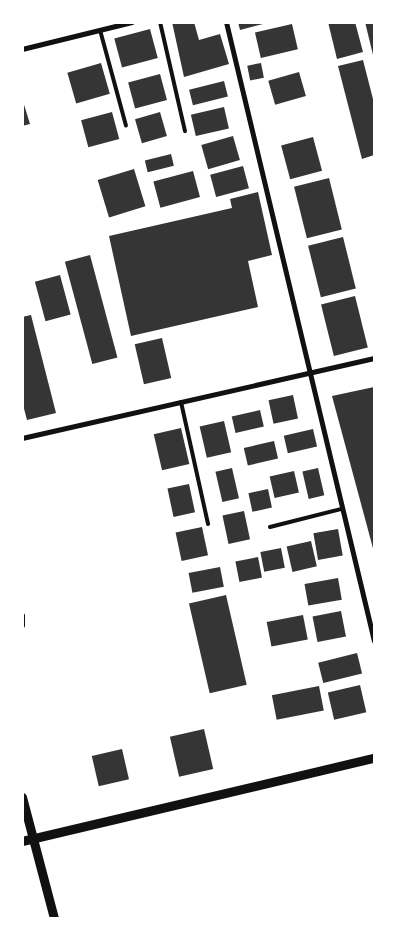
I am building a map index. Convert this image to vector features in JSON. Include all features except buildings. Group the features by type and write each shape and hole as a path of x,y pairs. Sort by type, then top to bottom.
{"street":[{"path":"22,48 132,22"},
{"path":"226,22 308,374 374,641"},
{"path":"22,438 374,358"},
{"path":"22,615 22,625"},
{"path":"22,842 374,758"},
{"path":"22,797 35,838 54,918"}],"lane":[{"path":"160,22 185,131"},
{"path":"100,30 126,126"},
{"path":"181,402 208,524"},
{"path":"270,527 341,509"}]}
